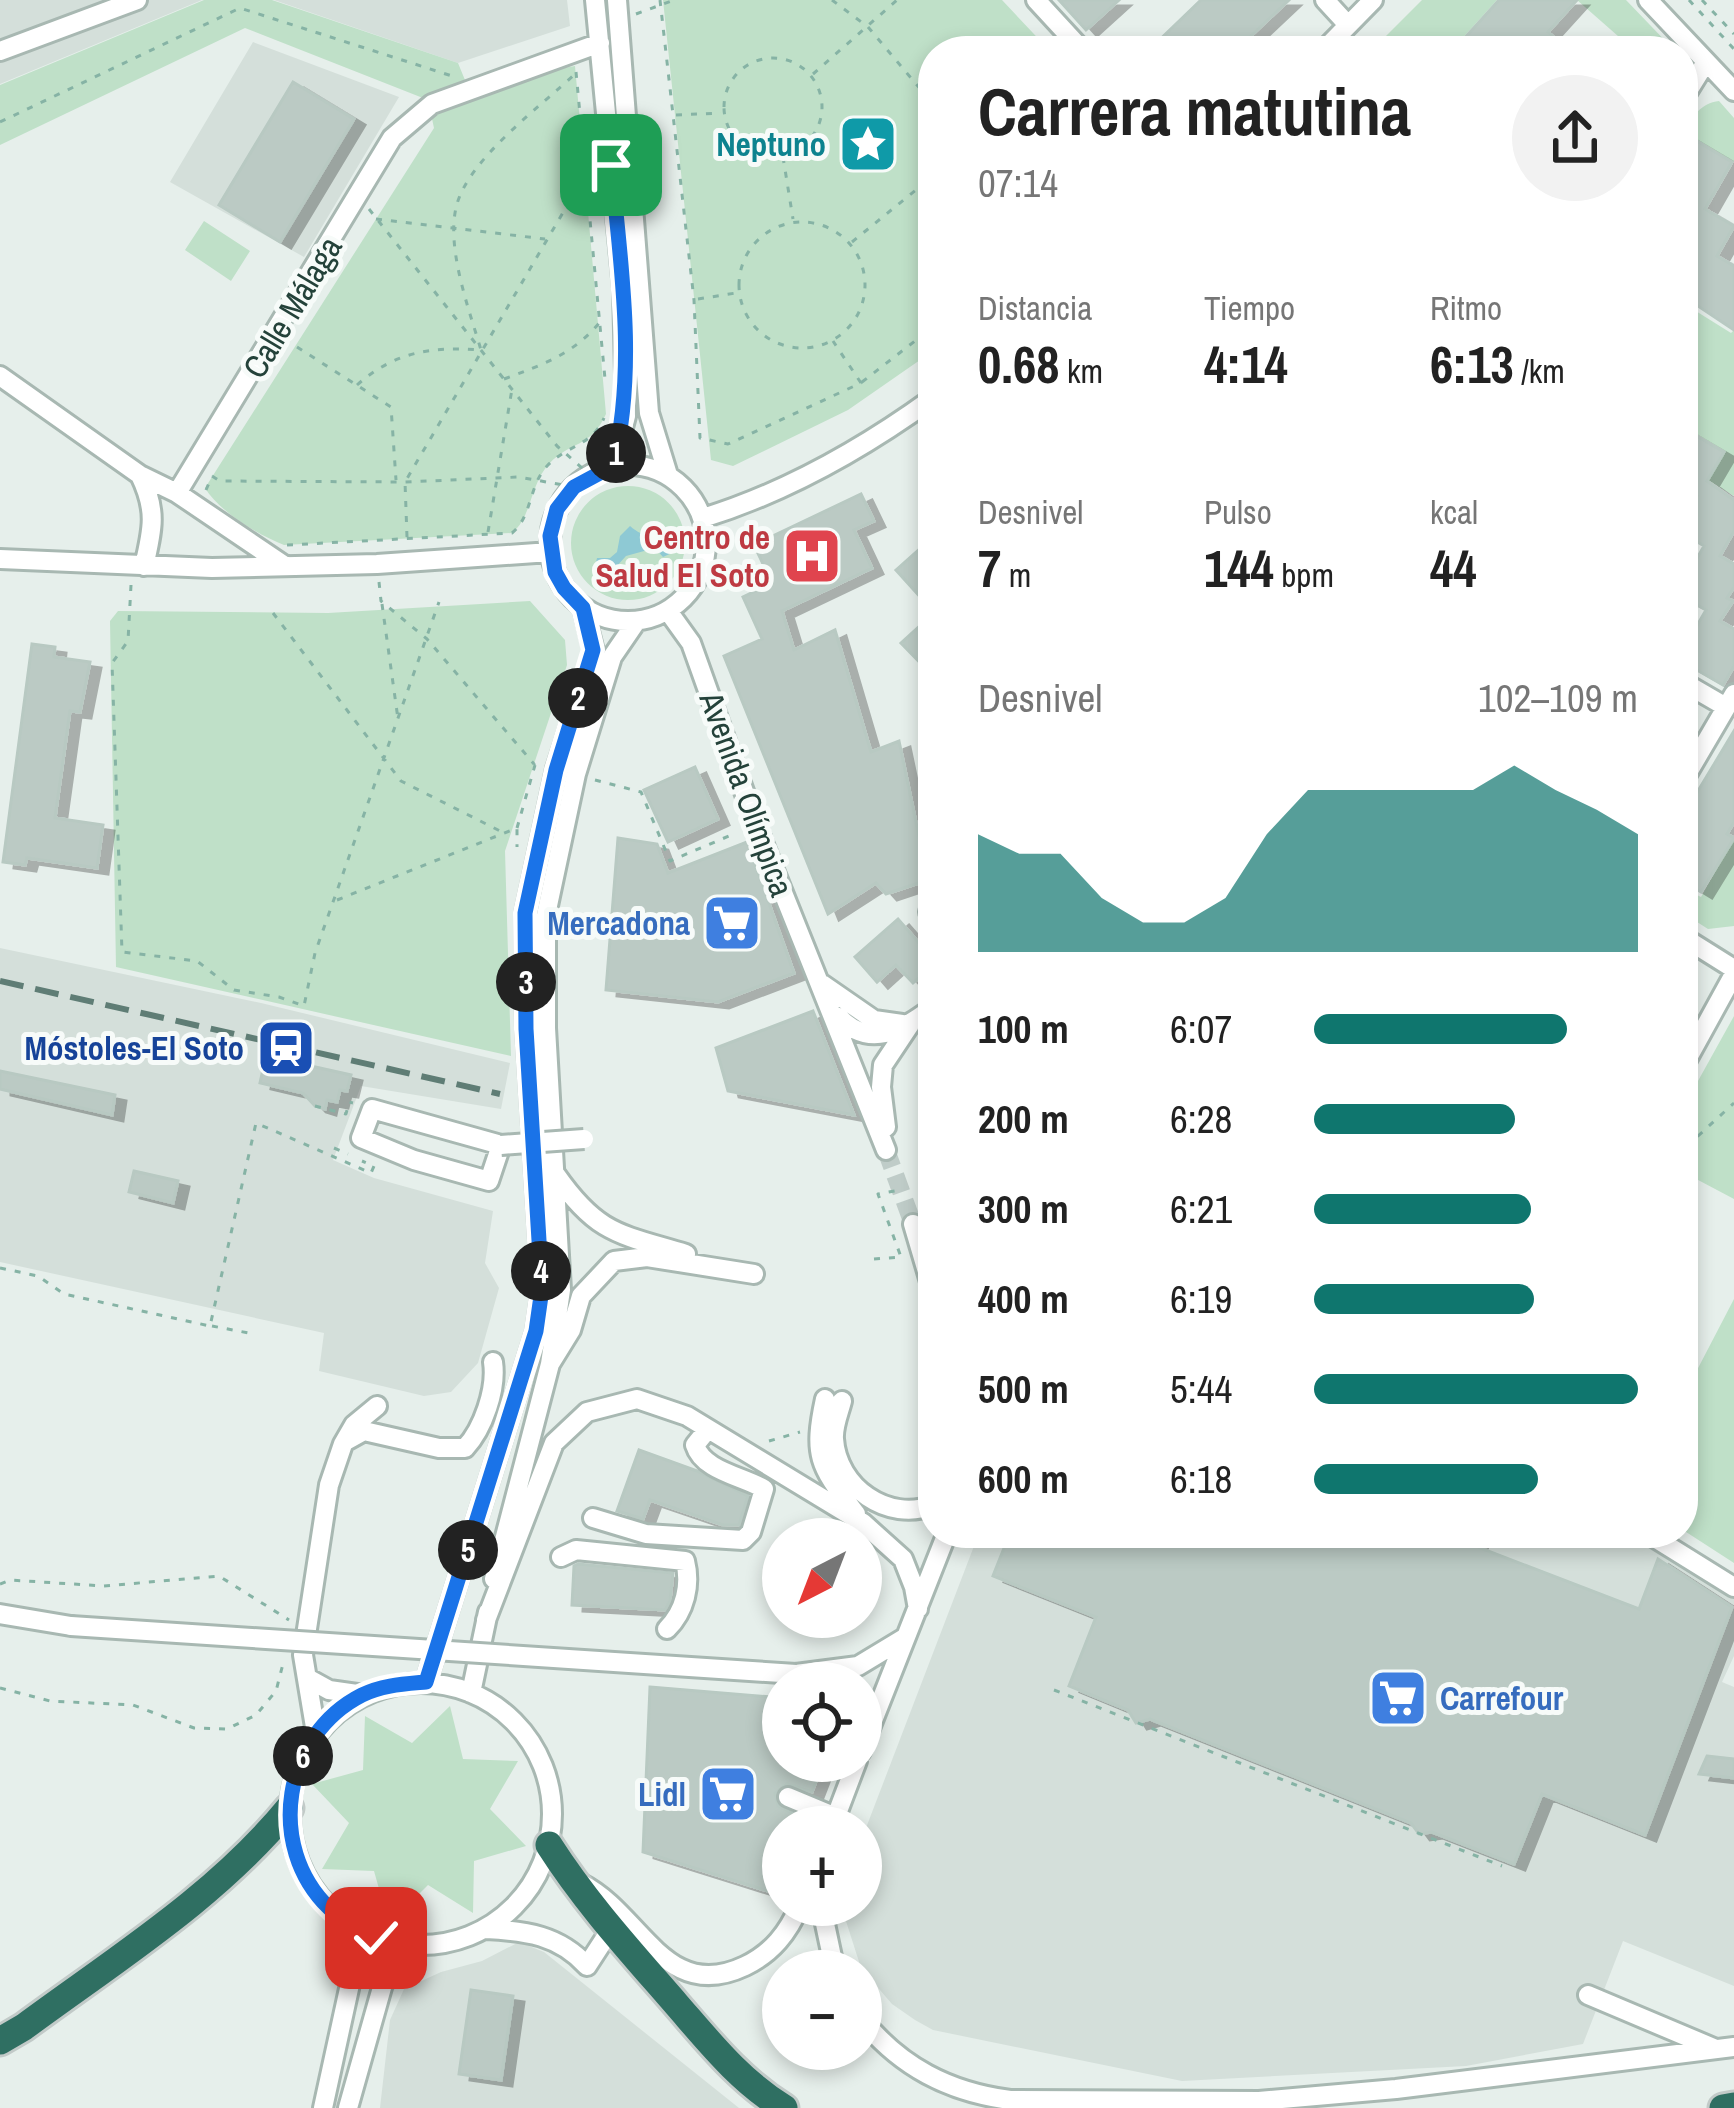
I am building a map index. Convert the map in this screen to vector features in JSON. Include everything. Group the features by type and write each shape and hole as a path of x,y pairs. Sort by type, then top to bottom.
{"highway":[{"path":"0,2041 199,1897 253,1852 289,1808"},
{"path":"549,1845 611,1928 737,2074 784,2108"},
{"path":"1723,2108 1734,2106"}],"street":[{"path":"0,51 137,0"},
{"path":"595,0 623,288 626,416 613,466"},
{"path":"1036,0 1069,36"},
{"path":"1324,0 1348,25"},
{"path":"1337,36 1373,0"},
{"path":"1648,0 1682,36"},
{"path":"617,10 650,413 668,476"},
{"name":"Calle Málaga","path":"177,493 392,138 432,104 600,43"},
{"path":"1698,53 1734,91"},
{"path":"1698,75 1706,62"},
{"path":"0,376 140,475 177,493 285,566"},
{"path":"703,518 744,505 806,474 918,409"},
{"path":"613,466 641,466 668,476 686,490 703,518 706,556 699,578 668,611 637,622 609,620 583,608 564,588 550,553 557,509 582,481 613,466"},
{"path":"138,566 153,523 152,500 140,475"},
{"path":"0,559 212,568 550,553"},
{"path":"426,1682 536,1331 542,1289 526,1029 525,913 556,770 593,650 583,608"},
{"name":"Avenida Olímpica","path":"668,611 691,643 886,1150 883,1065"},
{"path":"471,1693 499,1554 550,1364 561,1290 546,1028 546,915 576,774 612,657 637,622"},
{"path":"1698,688 1730,701 1698,756"},
{"path":"1698,948 1734,972 1698,1039"},
{"path":"818,981 863,1014 894,1024 911,1023"},
{"path":"827,1005 852,1032 873,1036 918,1018"},
{"path":"863,1014 883,1065"},
{"path":"883,1065 911,1023"},
{"path":"501,1145 489,1181 432,1166 361,1138 372,1109 501,1145 584,1139"},
{"path":"550,1364 571,1330 581,1296 614,1261 647,1257 754,1274 616,1232 587,1216 556,1175"},
{"path":"343,1444 364,1431 428,1446 465,1448 477,1433 495,1379 493,1362"},
{"path":"486,1620 554,1443 586,1412 637,1399 687,1416 855,1518"},
{"path":"859,1518 826,1473 818,1451 819,1427 834,1400 834,1442 847,1477 885,1507 918,1509"},
{"path":"316,1733 303,1655 329,1485 343,1444 355,1425 377,1406"},
{"path":"593,1518 646,1534 743,1540 751,1532 764,1489 710,1465 697,1454 695,1445 708,1429"},
{"path":"882,1538 909,1570 917,1609"},
{"path":"882,1697 941,1548"},
{"path":"1671,1548 1734,1587"},
{"path":"561,1558 576,1550 685,1561 688,1575 680,1616 668,1629"},
{"path":"0,1614 71,1626 762,1672"},
{"path":"864,1662 906,1636"},
{"path":"309,1679 329,1690 364,1694"},
{"path":"426,1682 471,1693 503,1712 539,1754 552,1808 549,1845 536,1879 514,1907 486,1929 444,1944 415,1946 376,1938 340,1918 304,1876 292,1844 289,1808 297,1768 316,1733 364,1694 394,1684 426,1682"},
{"path":"788,1797 805,1806"},
{"path":"570,1878 609,1902 660,1957 682,1971 706,1977 764,1957 788,1926"},
{"path":"324,2104 352,1975 340,1918"},
{"path":"486,1929 532,1931 572,1950 583,1973 611,1928"},
{"path":"347,2108 382,1984 415,1946"},
{"path":"1588,1995 1726,2048"},
{"path":"882,2039 905,2062 942,2084 977,2096 1010,2100 1259,2101 1726,2048"}],"path":[{"path":"617,10 674,0"},
{"path":"832,0 868,27 918,86"},
{"path":"811,74 897,0"},
{"path":"1689,0 1734,49"},
{"path":"1702,0 1734,34"},
{"path":"660,3 694,300 700,437 728,444 861,382 918,338"},
{"path":"0,122 240,8 457,78"},
{"path":"574,52 605,391"},
{"path":"773,57 811,74 823,99 820,122 810,141 783,157 757,153 736,140 722,113 733,76 751,62 773,57"},
{"path":"481,350 461,284 454,228 464,186 483,161 576,73"},
{"path":"673,115 722,113"},
{"path":"783,157 794,221"},
{"path":"407,538 405,482 586,175"},
{"path":"850,243 918,188"},
{"path":"359,197 564,452 582,481"},
{"path":"376,218 547,239"},
{"path":"794,221 832,228 850,243 863,266 865,295 853,323 833,341 807,349 777,344 752,326 737,293 739,270 749,248 770,229 794,221"},
{"path":"694,300 737,293"},
{"path":"504,380 557,359 581,343 602,320"},
{"path":"833,341 861,382"},
{"path":"297,347 392,406 396,482"},
{"path":"357,386 396,358 422,350 481,350"},
{"path":"488,534 512,389"},
{"path":"284,545 512,533 521,526 548,464 587,443 606,414"},
{"path":"212,498 206,488 212,476 220,481 582,481"},
{"path":"377,564 398,721"},
{"path":"138,566 128,641 112,663 122,952 197,961 234,990 304,1006 316,953 439,602"},
{"path":"381,601 427,639 535,765"},
{"path":"273,613 401,781 505,833"},
{"path":"576,774 640,792 670,861 757,824"},
{"path":"335,901 517,828 517,847"},
{"path":"315,1106 346,1114 349,1102 372,1109"},
{"path":"1698,1136 1734,1103"},
{"path":"211,1326 256,1123 371,1173 374,1166 334,1148"},
{"path":"874,1259 901,1257 878,1194 900,1190"},
{"path":"0,1268 38,1276 64,1294 254,1334"},
{"path":"740,1448 819,1427"},
{"path":"0,1584 10,1580 104,1586 219,1576 291,1621"},
{"path":"0,1688 50,1701 133,1705 194,1728 226,1729 256,1714 276,1691 285,1653"},
{"path":"1054,1690 1502,1866"}],"shaded area":[{"path":"0,0 202,0 0,84"},
{"path":"274,0 567,0 570,26 458,63"},
{"path":"253,42 399,97 304,257 170,182"},
{"path":"0,948 261,1003 510,1063 501,1109 361,1086 333,1160 374,1178 493,1211 485,1263 499,1288 478,1363 451,1392 424,1396 319,1371 324,1333 0,1262"},
{"path":"973,1548 1649,1548 1734,1599 1734,1656 1722,1682 1734,1687 1734,1986 1623,1941 1583,2044 1466,2066 1182,2081 933,2030 882,1992 882,1950 855,1950 848,1926 882,1926 882,1806 874,1806"},
{"path":"519,1942 544,1952 739,2108 380,2108 390,2020 404,1989"}],"green space":[{"path":"204,0 272,0 458,63 467,85 575,66 606,414 587,439 549,464 512,533 284,545 240,522 205,488 434,128 428,100 245,28 0,145 0,85"},
{"path":"663,0 1002,0 1036,36 918,36 918,361 848,410 733,466 711,460"},
{"path":"1422,0 1497,0 1464,36 1386,36"},
{"path":"1577,0 1626,0 1661,36 1618,36"},
{"path":"1719,101 1734,118 1734,162 1698,140 1698,112"},
{"path":"204,221 250,251 231,281 185,250"},
{"path":"1698,312 1731,333 1734,330 1734,496 1708,480 1725,451 1698,435"},
{"path":"628,486 660,495 676,511 685,543 676,575 660,591 628,600 596,591 580,575 571,543 580,511 596,495"},
{"path":"530,601 565,640 567,665 505,851 511,1056 116,967 110,621 118,611 328,613"},
{"path":"1734,838 1734,926 1708,929 1698,923 1701,897"},
{"path":"1734,1016 1734,1199 1698,1180 1698,1081"},
{"path":"1734,1299 1734,1563 1698,1540 1698,1368"},
{"path":"450,1706 463,1759 518,1761 490,1809 526,1846 474,1861 473,1913 428,1885 389,1924 374,1871 322,1869 349,1823 312,1784 363,1770 365,1716 412,1743"}],"water":[{"path":"630,526 672,543 674,552 663,557 655,548 626,556 615,568 595,567 597,558 610,558 617,552 620,536"}],"building":[{"path":"1059,0 1119,0 1086,30"},
{"path":"1201,0 1289,0 1251,36 1164,36"},
{"path":"1499,0 1577,0 1548,32 1552,36 1467,36"},
{"path":"293,82 354,119 280,242 219,205"},
{"path":"1698,142 1732,162 1705,209 1734,226 1717,256 1734,266 1734,330 1698,306"},
{"path":"1698,437 1724,452 1707,481 1734,500 1734,531 1720,556 1734,564 1734,587 1727,598 1733,601 1720,621 1734,629 1734,666 1723,685 1698,671 1698,624 1706,610 1698,605 1698,557 1704,546 1698,542"},
{"path":"861,494 874,521 854,530 872,568 782,611 794,650 835,630 871,752 899,741 918,832 918,883 886,894 876,883 828,914 724,656 762,639 743,597 772,583 754,545"},
{"path":"918,550 918,594 896,570"},
{"path":"918,628 918,661 901,643"},
{"path":"32,644 55,647 54,657 90,662 80,712 70,711 55,818 103,825 97,868 27,858 25,865 3,862"},
{"path":"1734,731 1734,822 1727,834 1734,838 1701,892 1698,890 1698,791"},
{"path":"695,767 718,819 668,842 644,790"},
{"path":"618,838 657,844 668,873 747,842 794,973 718,1002 606,990"},
{"path":"898,919 918,942 918,979 913,983 896,965 877,982 855,957"},
{"path":"813,1011 854,1115 728,1091 716,1048"},
{"path":"266,1056 351,1075 347,1091 340,1090 337,1102 327,1100 325,1109 303,1093 260,1083"},
{"path":"0,1071 115,1095 112,1115 0,1089"},
{"path":"134,1171 178,1181 173,1203 129,1192"},
{"path":"639,1450 748,1496 739,1525 723,1525 650,1500 643,1519 617,1511"},
{"name":"Carrefour","path":"1004,1548 1480,1548 1639,1609 1658,1559 1732,1607 1645,1835 1542,1794 1514,1864 1432,1832 1419,1834 1411,1823 1150,1719 1136,1723 1128,1710 1069,1686 1096,1617 993,1576"},
{"path":"574,1566 673,1573 670,1601 665,1610 572,1605"},
{"name":"Lidl","path":"650,1687 762,1696 762,1782 816,1782 812,1792 787,1784 775,1793 778,1806 762,1806 762,1889 643,1852"},
{"path":"1707,1756 1734,1759 1734,1778 1699,1774"},
{"path":"471,1990 513,1996 501,2080 459,2074"}],"tunnel":[{"path":"886,1150 913,1224"}],"railway":[{"path":"0,981 500,1094"}],"place":[{"name":"Neptuno","path":"868,144"},
{"name":"Centro de Salud El Soto","path":"812,556"},
{"name":"Mercadona","path":"732,923"},
{"name":"Móstoles-El Soto","path":"286,1048"},
{"name":"Carrefour","path":"1398,1698"},
{"name":"Lidl","path":"728,1794"}],"route":[{"path":"376,1938 340,1918 304,1876 292,1844 289,1808 297,1768 316,1733 338,1711 364,1694 394,1684 426,1682 536,1331 542,1289 526,1029 525,913 556,770 593,650 583,608 555,572 550,536 557,509 574,487 613,466 626,416 623,288 611,165"}]}
